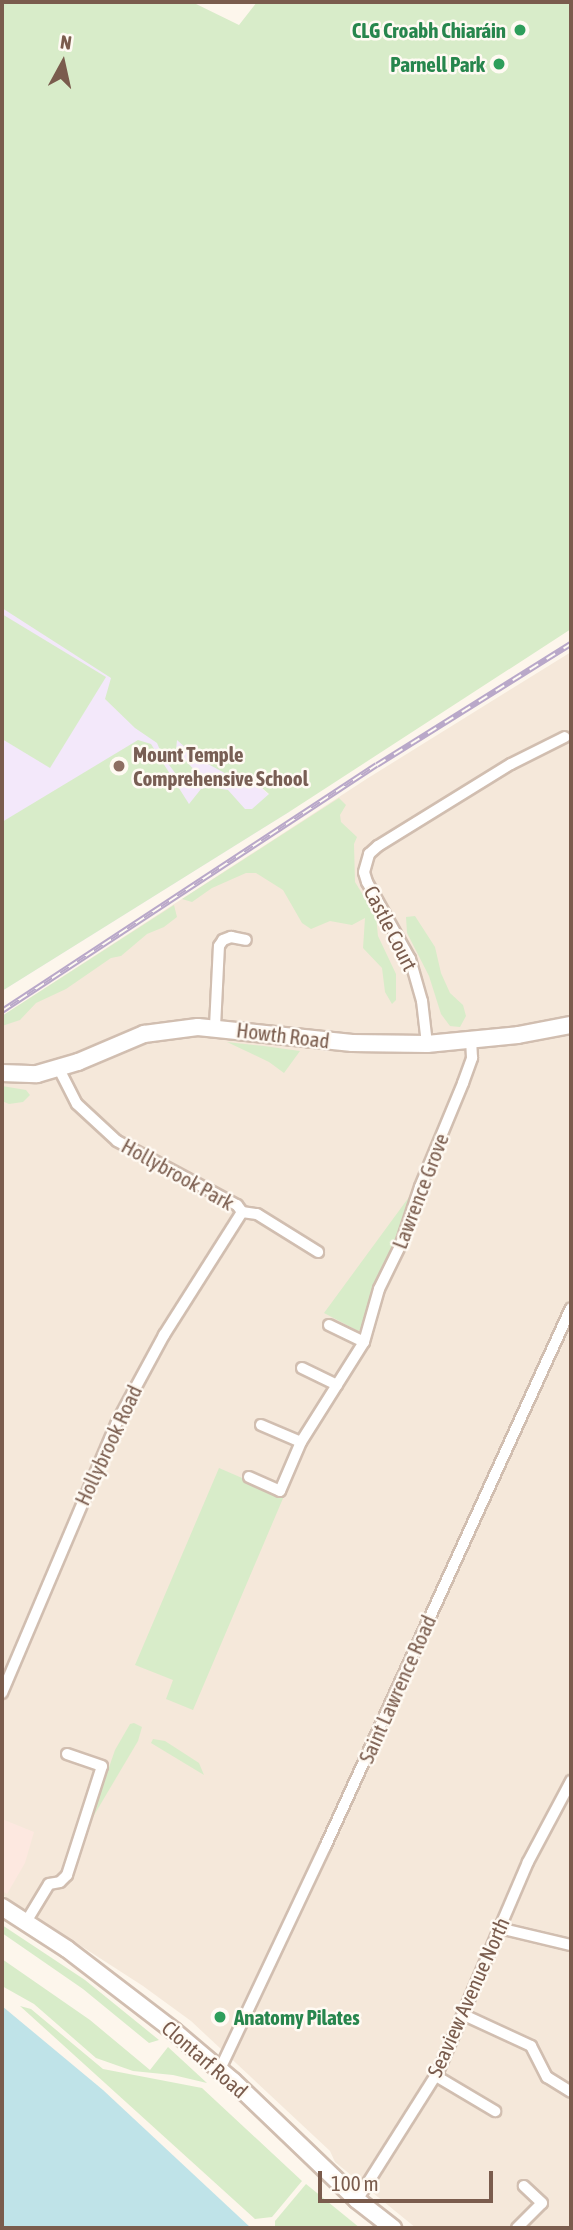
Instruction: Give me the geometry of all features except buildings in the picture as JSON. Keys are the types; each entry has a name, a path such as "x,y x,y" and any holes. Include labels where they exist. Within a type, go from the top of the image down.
{"main road":[{"name":"Howth Road","path":"2,1073 31,1075 59,1069 144,1034 215,1027 352,1043 427,1044 471,1041 571,1025"},
{"name":"Clontarf Road","path":"2,1907 132,1998 220,2069 357,2200 393,2228"}],"street":[{"name":"Castle Court","path":"427,1044 422,1001 410,959 367,882 365,864 378,846 511,764 565,737"},
{"path":"215,1027 219,946 223,940 231,937 246,940"},
{"name":"Lawrence Grove","path":"249,1477 280,1491 301,1442 365,1342 379,1289 401,1244 420,1187 472,1058 471,1041"},
{"name":"Hollybrook Park","path":"59,1069 77,1104 117,1141 237,1205 242,1212 257,1214 318,1252"},
{"name":"Hollybrook Road","path":"2,1693 118,1420 164,1335 242,1212"},
{"name":"Saint Lawrence Road","path":"220,2069 331,1834 571,1308"},
{"path":"329,1325 365,1342"},
{"path":"302,1368 337,1385"},
{"path":"261,1424 301,1442"},
{"path":"2,1661 13,1666"},
{"path":"26,1922 49,1884 60,1881 67,1875 102,1766 66,1754"},
{"name":"Seaview Avenue North","path":"357,2200 436,2076 528,1862 571,1781"},
{"path":"499,1928 571,1945"},
{"path":"464,2015 526,2042 535,2052 547,2077 571,2092"},
{"path":"436,2076 495,2111"},
{"path":"516,2228 542,2203 524,2186"}],"shaded area":[{"name":"Mount Temple Comprehensive School","path":"2,592 193,729 289,812 2,991"},
{"path":"571,652 571,2228 416,2228 335,2162 330,2151 191,2021 143,1986 2,1895 2,1016 368,778"},
{"path":"2,1819 34,1832 25,1863 7,1894 2,1891"}],"green space":[{"path":"2,2 192,2 239,25 257,2 571,2 571,629 289,812 2,991 2,822 138,740 151,744 189,804 201,789 210,787 228,790 245,809 252,809 269,794 254,781 243,783 197,758 177,740 176,750 198,774 193,786 182,782 163,757 157,743 135,728 105,699 111,678 2,608"},
{"path":"2,614 106,677 50,768 2,739"},
{"path":"339,798 346,805 340,815 341,822 357,837 354,844 355,882 376,916 378,936 396,974 396,1000 392,1004 385,992 382,968 363,948 365,918 352,925 330,921 311,929 302,923 283,890 256,873 246,873 212,888 192,902 182,899"},
{"path":"174,905 177,917 164,927 147,934 121,956 111,958 66,989 36,1003 20,1020 2,1026 2,1016"},
{"path":"415,916 435,947 441,973 450,993 463,1005 466,1016 460,1027 450,1026 441,1014 429,976 407,933 406,917"},
{"path":"227,1042 300,1051 284,1073 269,1062"},
{"path":"2,1086 26,1090 30,1095 23,1102 9,1104 2,1101"},
{"path":"412,1193 397,1239 374,1289 363,1329 358,1331 324,1313"},
{"path":"219,1468 284,1496 193,1710 166,1699 173,1680 135,1665"},
{"path":"130,1724 142,1727 138,1741 90,1822 115,1750"},
{"path":"153,1739 165,1741 199,1763 204,1775 151,1743"},
{"path":"2,1925 85,1980 159,2040 149,2043 83,1989 2,1933"},
{"path":"2,1959 90,2020 150,2070 168,2047 207,2083 173,2075 133,2071 96,2058 34,2004 2,1986"},
{"path":"20,2006 31,2009 103,2069 202,2088 302,2181 272,2217 255,2219"},
{"path":"306,2184 360,2228 275,2228 275,2221"}],"water":[{"path":"2,2006 103,2090 251,2228 2,2228"}],"railway":[{"path":"2,1011 377,765 571,644"}],"place":[{"name":"CLG Croabh Chiaráin","path":"520,30"},
{"name":"Parnell Park","path":"499,64"},
{"name":"Mount Temple Comprehensive School","path":"119,766"},
{"name":"Anatomy Pilates","path":"220,2017"}]}
